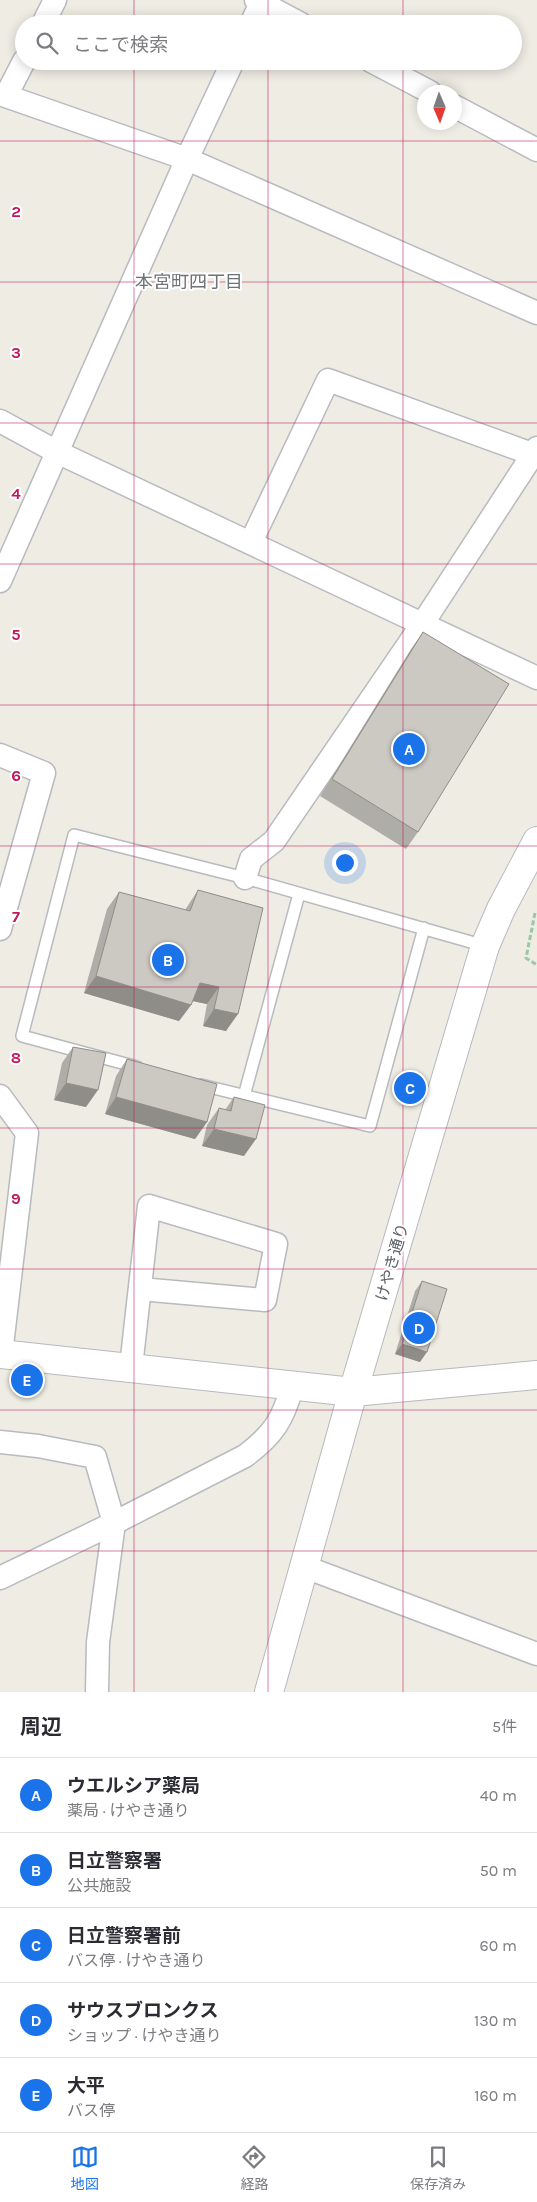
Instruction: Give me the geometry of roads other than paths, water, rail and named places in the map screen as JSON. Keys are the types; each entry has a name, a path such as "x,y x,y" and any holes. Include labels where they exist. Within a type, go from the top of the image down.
{"street":[{"path":"48,15 55,0"},
{"path":"254,15 259,1 285,15"},
{"path":"18,70 3,95 186,159 537,313"},
{"path":"0,580 186,159 229,70"},
{"path":"388,70 417,85"},
{"path":"462,110 537,150"},
{"path":"244,878 251,859 274,841 423,623 535,451 328,380 251,542"},
{"path":"0,421 57,452 537,678"},
{"path":"0,755 44,773 0,929"},
{"name":"けやき通り","path":"269,1692 353,1392 486,946 501,909 537,840"},
{"path":"0,1096 28,1133 9,1211 0,1354 131,1367 292,1387 353,1392 537,1375"},
{"path":"131,1367 149,1206 276,1244 265,1300 140,1289"},
{"path":"0,1578 114,1523 245,1456 264,1442 279,1422 292,1387"},
{"path":"0,1442 38,1446 95,1457 114,1523 98,1642 97,1692"},
{"path":"305,1567 537,1654"}],"lane":[{"path":"152,1071 22,1036 74,835 244,878 486,946"},
{"path":"244,1096 299,894"},
{"path":"189,1081 370,1126 424,928"}],"place":[{"name":"ウエルシア薬局","path":"409,749"},
{"name":"日立警察署","path":"168,960"},
{"name":"日立警察署前","path":"410,1088"},
{"name":"サウスブロンクス","path":"419,1328"},
{"name":"大平","path":"27,1380"}],"district":[{"name":"本宮町四丁目","path":"189,282"}]}
